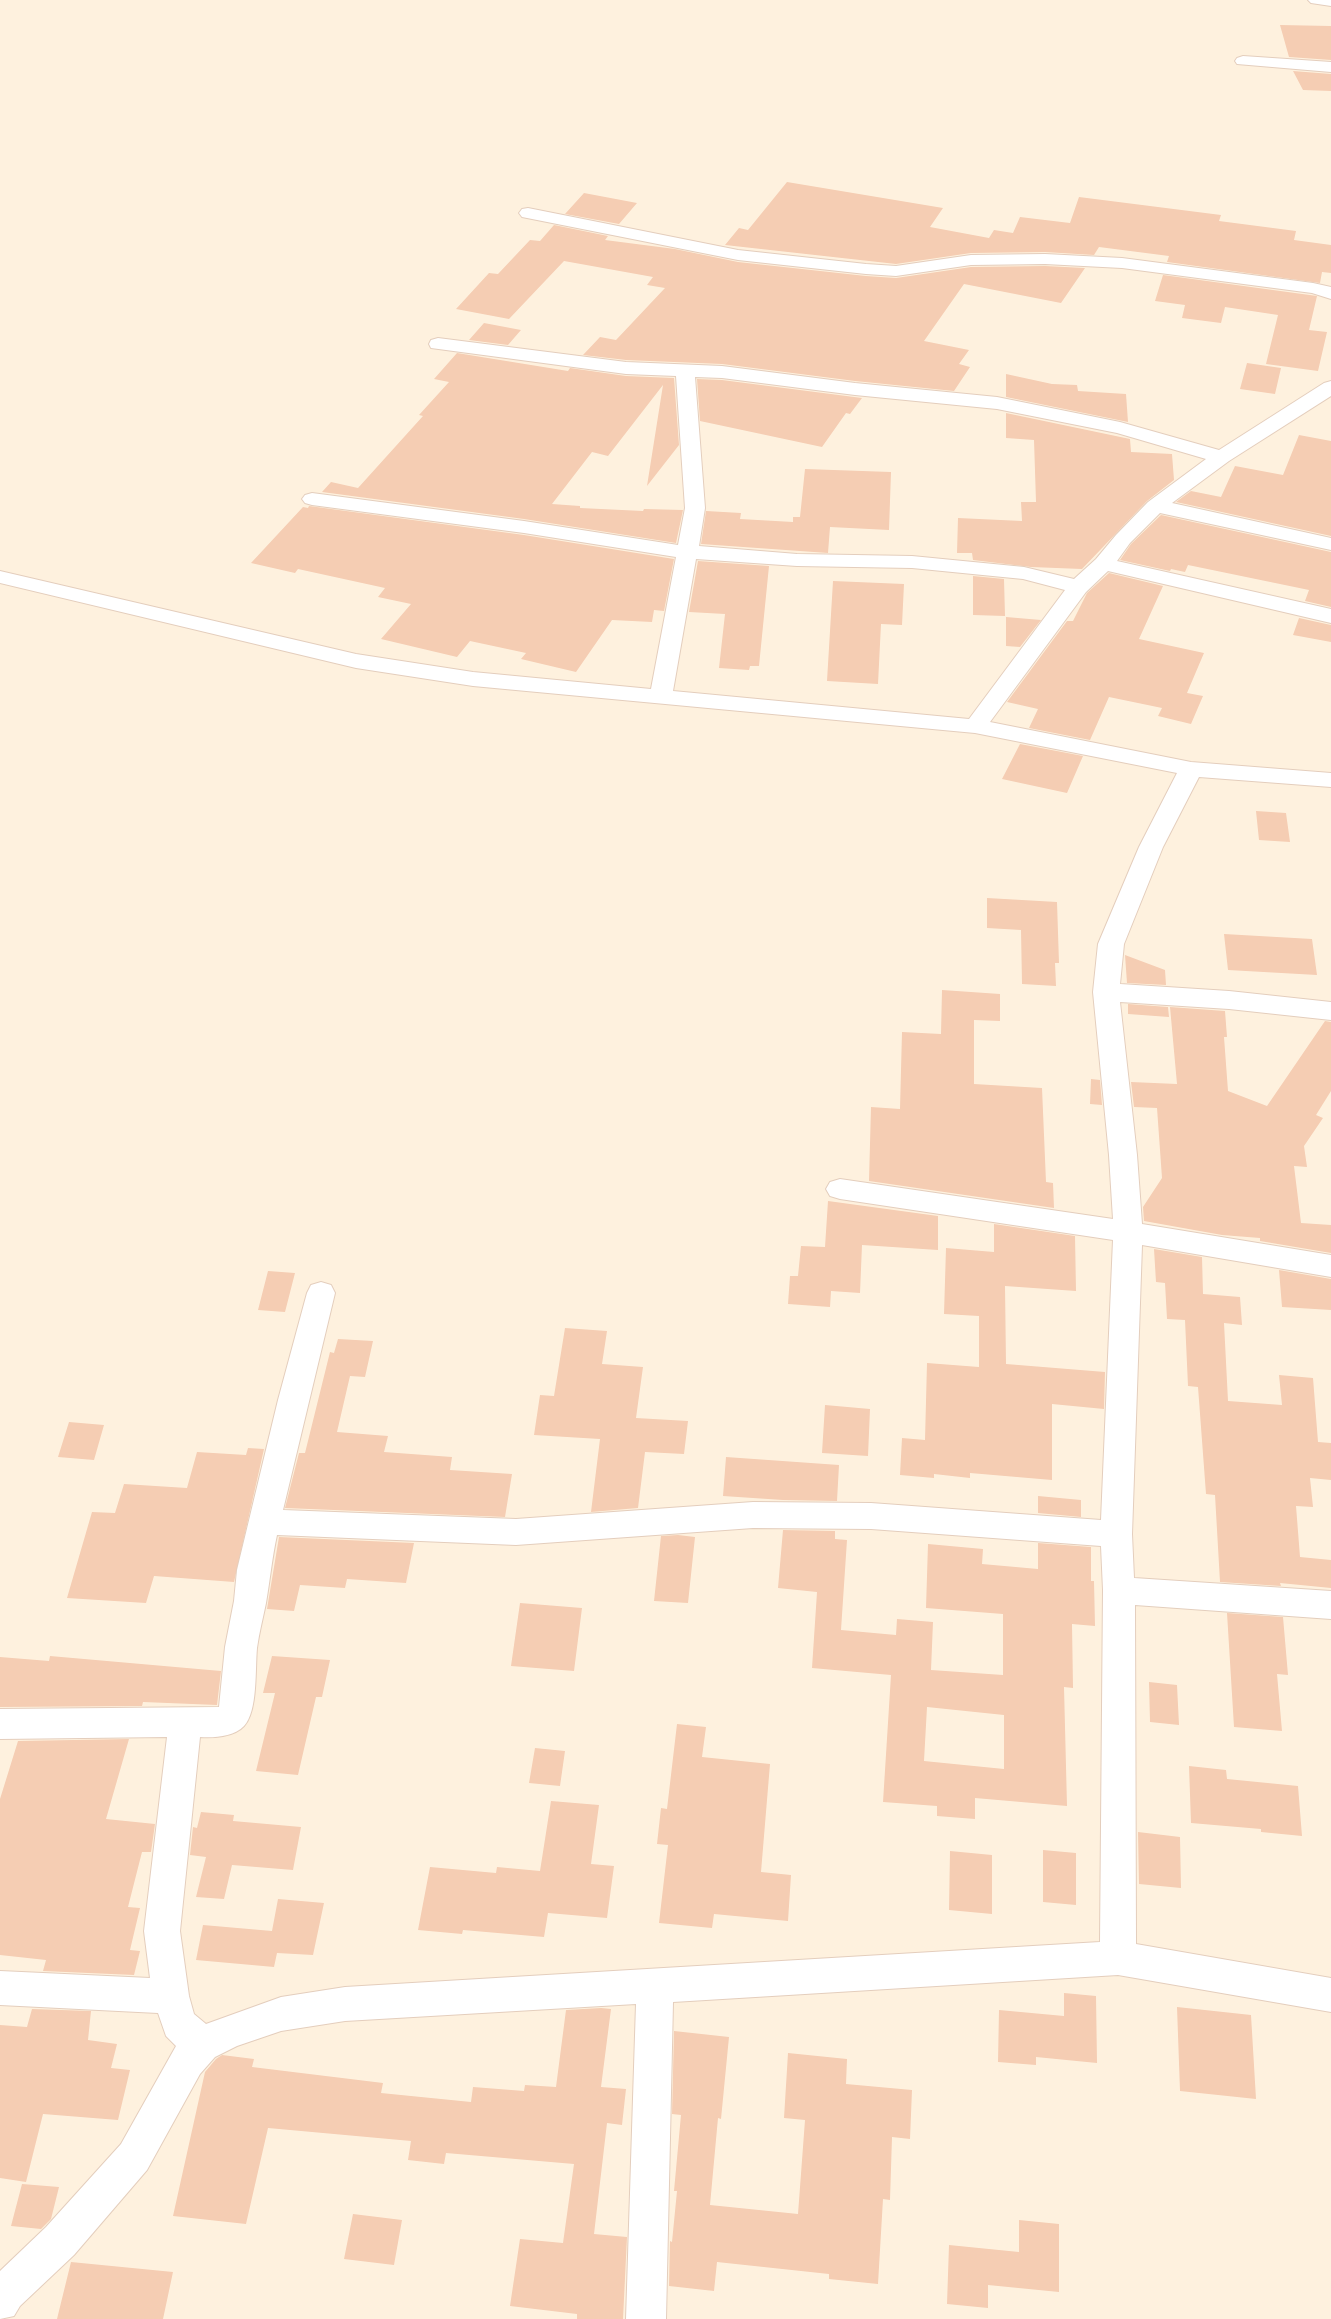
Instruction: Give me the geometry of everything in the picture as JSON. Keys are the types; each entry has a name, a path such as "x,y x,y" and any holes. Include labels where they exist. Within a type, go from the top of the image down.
{"street":[{"path":"1316,0 1331,1"},
{"path":"1243,61 1331,67"},
{"path":"528,213 738,255 866,269 896,271 971,260 1045,259 1122,263 1313,288 1331,293"},
{"path":"438,344 626,368 767,376 855,389 997,403 1120,428 1222,457"},
{"path":"661,697 695,508 685,371"},
{"path":"975,726 1078,587 1104,564 1123,539 1155,506 1222,457 1331,387"},
{"path":"312,499 524,527 640,547 797,560 912,562 1024,573 1078,587"},
{"path":"1155,506 1331,544"},
{"path":"1104,564 1331,616"},
{"path":"0,577 356,661 473,679 975,726 1191,769 1331,780"},
{"path":"1118,1958 1119,1590 1116,1534 1128,1232 1123,1155 1106,992 1111,944 1151,847 1191,769"},
{"path":"1106,992 1229,1000 1331,1011"},
{"path":"840,1189 1128,1232 1331,1266"},
{"path":"0,1724 220,1722 233,1716 241,1647 250,1601 252,1570 293,1400 322,1293"},
{"path":"264,1522 516,1532 753,1515 870,1516 1116,1534"},
{"path":"1119,1590 1331,1605"},
{"path":"185,1722 162,1931 172,1996 179,2024 202,2044"},
{"path":"0,2302 6,2292 60,2241 134,2157 187,2061 202,2044 255,2022 310,2008 345,2004 655,1984 1118,1958 1331,1995"},
{"path":"646,2319 655,1984"},
{"path":"0,1988 172,1996"}],"building":[{"path":"1280,25 1331,26 1331,60 1289,57"},
{"path":"1293,71 1331,74 1331,91 1303,90"},
{"path":"787,182 943,208 930,227 989,238 994,230 1013,233 1020,217 1070,223 1079,197 1221,215 1219,221 1296,231 1294,240 1331,245 1331,273 1322,272 1320,283 1167,262 1169,256 1099,247 1094,255 1045,252 971,253 896,264 725,245 739,228 748,230"},
{"path":"584,193 637,203 619,224 565,214"},
{"path":"554,225 608,236 605,240 675,249 738,262 866,276 896,278 971,267 1045,266 1085,268 1061,303 964,284 924,341 969,350 959,364 970,367 954,391 855,381 722,364 626,360 583,355 600,337 616,340 665,288 647,285 653,277 564,261 509,319 456,309 489,273 498,274 530,240 540,241"},
{"path":"1163,275 1317,296 1309,330 1327,332 1318,371 1266,364 1278,315 1225,307 1221,323 1182,318 1185,305 1155,301"},
{"path":"484,323 521,330 508,345 469,340"},
{"path":"457,353 568,371 570,368 626,376 674,378 679,445 647,486 663,385 608,456 592,452 552,504 580,506 580,508 643,511 644,509 683,510 676,543 524,519 322,492 331,482 358,488 423,416 419,415 449,382 434,379"},
{"path":"1247,363 1281,368 1275,394 1240,389"},
{"path":"1006,374 1052,384 1077,385 1078,391 1126,394 1128,422 1006,397"},
{"path":"697,379 722,380 862,398 850,414 846,413 822,447 700,421"},
{"path":"1006,413 1130,439 1131,452 1172,454 1174,480 1147,501 1082,569 1031,567 973,560 972,553 957,553 958,518 1022,521 1021,502 1036,502 1034,440 1006,438"},
{"path":"1299,435 1331,441 1331,536 1176,502 1191,491 1221,497 1235,466 1283,475"},
{"path":"805,469 891,472 889,530 830,527 828,553 701,544 706,511 741,513 740,519 793,522 793,517 800,517"},
{"path":"309,506 524,535 674,559 664,611 654,610 652,622 612,620 576,672 521,659 526,653 470,641 457,657 381,639 411,604 378,597 385,588 298,569 295,573 251,563 303,507 308,508"},
{"path":"1161,515 1331,552 1331,607 1305,601 1309,590 1188,565 1185,572 1171,569 1170,571 1120,560 1131,544"},
{"path":"698,561 769,566 759,666 750,666 749,670 719,668 725,614 689,612"},
{"path":"1109,573 1163,586 1139,639 1204,653 1187,693 1203,696 1191,724 1158,716 1162,708 1109,697 1090,740 1029,728 1038,709 1007,702 1067,621 1073,621 1087,593"},
{"path":"973,576 1004,579 1005,616 973,615"},
{"path":"833,581 904,584 902,625 881,624 878,684 827,681"},
{"path":"1006,617 1041,620 1020,647 1006,646"},
{"path":"1299,618 1331,625 1331,642 1293,635"},
{"path":"1020,744 1083,756 1067,793 1002,779"},
{"path":"1256,811 1286,813 1290,842 1259,840"},
{"path":"987,898 1057,902 1059,963 1055,963 1056,986 1022,984 1021,930 987,928"},
{"path":"1224,934 1312,939 1317,975 1228,970"},
{"path":"1125,955 1165,970 1166,985 1127,983"},
{"path":"942,990 1000,994 1000,1021 974,1020 974,1084 1042,1088 1046,1182 1053,1183 1054,1208 869,1181 871,1107 900,1109 902,1032 941,1034"},
{"path":"1128,1004 1168,1007 1169,1017 1128,1014"},
{"path":"1170,1007 1225,1011 1227,1037 1224,1037 1228,1091 1267,1106 1325,1021 1331,1022 1331,1091 1316,1115 1323,1118 1304,1146 1307,1167 1294,1166 1301,1223 1331,1225 1331,1253 1260,1241 1260,1238 1222,1235 1144,1221 1143,1207 1162,1178 1157,1108 1134,1107 1131,1082 1177,1084"},
{"path":"1091,1079 1100,1080 1102,1105 1090,1104"},
{"path":"828,1201 938,1216 938,1250 862,1245 860,1293 831,1291 830,1307 788,1304 790,1276 798,1276 801,1246 825,1247"},
{"path":"994,1224 1075,1236 1076,1291 1005,1286 1006,1364 1105,1372 1104,1409 1052,1404 1052,1480 970,1473 970,1478 934,1474 934,1478 900,1475 902,1438 925,1440 927,1363 979,1367 979,1316 944,1314 946,1248 994,1252"},
{"path":"1154,1249 1202,1257 1203,1294 1240,1297 1242,1325 1224,1323 1228,1401 1282,1405 1279,1375 1313,1378 1318,1442 1331,1443 1331,1480 1310,1478 1313,1507 1296,1506 1300,1557 1331,1560 1331,1588 1280,1583 1281,1586 1220,1582 1215,1495 1206,1494 1198,1387 1188,1386 1185,1320 1167,1319 1165,1283 1156,1282"},
{"path":"1279,1270 1331,1279 1331,1310 1282,1307"},
{"path":"268,1271 295,1273 285,1312 258,1310"},
{"path":"565,1328 607,1331 602,1364 643,1367 636,1418 688,1421 684,1454 645,1452 638,1508 591,1512 600,1439 534,1435 540,1395 554,1396"},
{"path":"338,1339 373,1341 365,1377 350,1376 337,1432 388,1436 384,1452 452,1457 450,1470 512,1474 505,1517 285,1508 299,1453 305,1453 330,1352 334,1353"},
{"path":"825,1405 870,1409 868,1456 822,1453"},
{"path":"69,1422 104,1425 94,1460 58,1457"},
{"path":"248,1448 264,1449 234,1582 154,1576 146,1603 67,1598 92,1512 115,1513 124,1484 187,1488 197,1452 246,1455"},
{"path":"726,1457 839,1465 837,1501 723,1496"},
{"path":"1038,1496 1081,1500 1081,1517 1038,1513"},
{"path":"783,1530 835,1531 835,1539 847,1540 841,1630 896,1635 897,1619 933,1622 931,1670 1003,1675 1003,1614 926,1608 928,1544 983,1549 982,1564 1038,1569 1038,1543 1091,1547 1091,1581 1094,1581 1095,1626 1072,1624 1073,1688 1064,1687 1067,1806 975,1798 975,1819 937,1816 937,1806 883,1802 891,1675 812,1668 817,1592 778,1588","holes":["927,1707 1004,1715 1004,1769 924,1761"]},
{"path":"661,1536 695,1537 688,1603 654,1601"},
{"path":"279,1537 414,1543 406,1583 347,1579 345,1588 300,1585 294,1611 267,1609"},
{"path":"520,1603 582,1608 574,1671 511,1666"},
{"path":"1227,1613 1283,1617 1288,1675 1277,1674 1282,1731 1234,1727"},
{"path":"50,1656 221,1671 217,1705 143,1702 142,1706 0,1707 0,1657 49,1661"},
{"path":"272,1656 330,1660 322,1697 316,1697 298,1775 256,1771 275,1693 263,1693"},
{"path":"1149,1682 1177,1685 1179,1725 1150,1722"},
{"path":"677,1724 706,1727 702,1757 770,1764 761,1872 791,1875 788,1921 714,1914 712,1928 659,1923 668,1845 657,1844 661,1808 667,1809"},
{"path":"129,1739 106,1819 155,1824 151,1852 142,1852 128,1907 140,1908 130,1950 140,1951 134,1975 43,1971 46,1960 0,1955 0,1799 18,1741"},
{"path":"535,1748 565,1751 560,1786 529,1783"},
{"path":"1189,1766 1226,1770 1227,1779 1298,1786 1302,1836 1261,1832 1261,1829 1191,1823"},
{"path":"551,1801 599,1805 591,1864 614,1866 607,1918 548,1913 544,1937 463,1930 462,1934 418,1930 430,1867 496,1873 497,1867 540,1871"},
{"path":"201,1812 234,1815 233,1821 301,1827 293,1870 232,1865 224,1899 196,1897 206,1857 190,1855 193,1827 197,1828"},
{"path":"1138,1832 1180,1837 1181,1888 1139,1884"},
{"path":"1043,1850 1076,1853 1076,1905 1043,1902"},
{"path":"950,1851 992,1855 992,1914 949,1910"},
{"path":"278,1899 324,1903 313,1955 277,1953 274,1967 196,1960 203,1925 272,1931"},
{"path":"1064,1993 1096,1996 1097,2063 1036,2057 1036,2065 998,2062 999,2010 1064,2016"},
{"path":"1177,2007 1251,2015 1256,2099 1180,2091"},
{"path":"32,2009 91,2011 88,2040 117,2044 111,2068 130,2070 118,2120 43,2114 26,2182 0,2178 0,2025 27,2027"},
{"path":"611,2009 601,2087 626,2089 622,2125 607,2123 594,2234 627,2237 623,2319 577,2319 577,2314 510,2306 520,2239 563,2243 574,2164 446,2153 444,2164 408,2160 411,2141 268,2128 246,2224 173,2216 205,2072 222,2055 254,2059 252,2067 383,2083 381,2093 471,2102 473,2087 524,2091 525,2085 556,2087 566,2010"},
{"path":"674,2031 729,2037 721,2119 718,2118 710,2205 798,2214 805,2120 784,2118 788,2053 847,2059 846,2084 912,2090 910,2139 892,2137 890,2200 883,2199 878,2284 829,2279 829,2274 717,2262 714,2291 669,2286 670,2241 672,2242 677,2191 674,2191 681,2115 672,2114"},
{"path":"22,2184 59,2187 51,2219 41,2229 11,2226"},
{"path":"353,2214 402,2220 394,2265 344,2259"},
{"path":"1019,2220 1059,2224 1059,2292 988,2285 988,2308 947,2304 949,2245 1019,2252"},
{"path":"71,2262 173,2272 163,2319 57,2319"}]}
